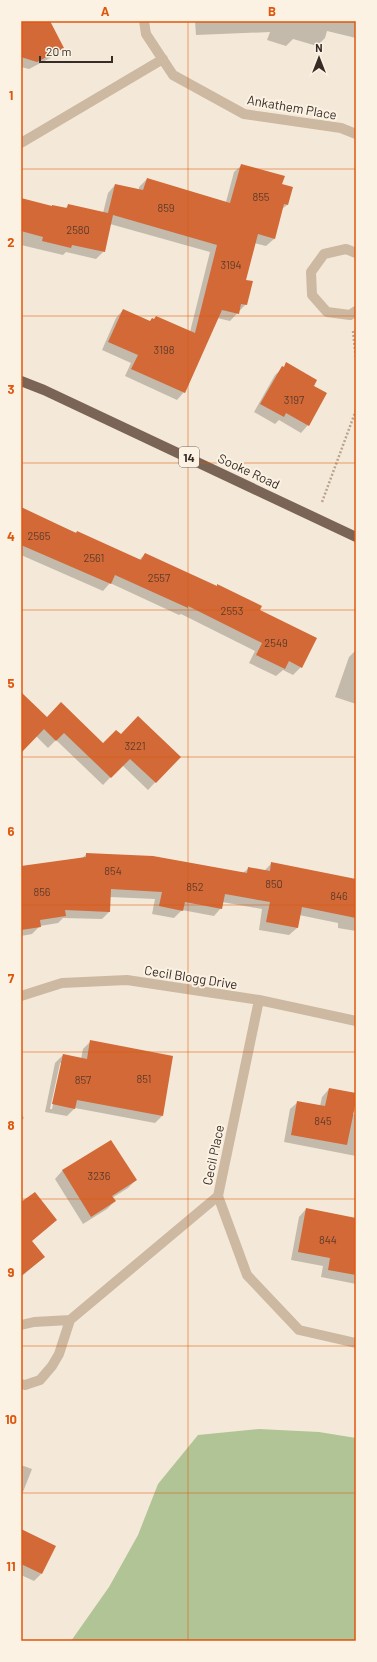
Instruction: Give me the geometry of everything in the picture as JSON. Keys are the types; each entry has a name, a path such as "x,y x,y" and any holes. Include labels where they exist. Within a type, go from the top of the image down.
{"main road":[{"name":"Sooke Road","path":"21,381 66,400 356,537"}],"street":[{"name":"Ankathem Place","path":"144,21 146,34 173,75 244,114 341,128 356,134"},
{"path":"21,143 163,59"},
{"path":"356,253 346,249 324,254 311,272 312,295 327,312 350,315 356,311"},
{"name":"Cecil Blogg Drive","path":"21,996 62,983 127,980 259,1000 356,1021"},
{"name":"Cecil Place","path":"70,1320 218,1196 259,1000"},
{"path":"218,1196 247,1275 299,1330 356,1343"},
{"path":"21,1325 34,1322 70,1320 59,1354 52,1366 40,1380 25,1385 21,1384"}],"path":[{"path":"354,337 356,359"},
{"path":"316,518 356,410"}],"green space":[{"path":"259,1429 319,1432 356,1438 356,1641 71,1641 109,1587 138,1535 158,1484 198,1435"}],"building":[{"path":"21,21 50,21 64,48 37,62 21,57"},
{"path":"241,164 285,176 282,184 293,187 288,205 284,204 275,239 258,234 246,280 253,281 247,305 241,304 239,314 222,310 185,393 131,369 138,355 108,342 123,309 150,321 156,316 195,333 217,245 113,215 105,252 72,245 71,248 42,241 43,237 21,231 21,198 52,206 67,208 68,204 108,213 115,184 143,190 147,178 230,203"},
{"path":"286,362 317,380 314,386 327,393 309,426 286,413 284,417 260,404 282,366 284,367"},
{"path":"21,507 76,533 77,531 141,560 145,553 217,586 217,584 262,606 260,610 317,638 302,668 289,661 285,669 256,655 262,643 188,606 188,608 115,575 111,584 21,545"},
{"path":"21,692 47,717 61,702 103,743 116,730 121,734 138,716 181,757 156,783 130,759 111,778 64,733 56,741 44,729 21,753"},
{"path":"86,853 153,856 247,873 248,867 270,871 271,862 356,879 356,918 302,907 298,928 266,922 270,902 225,894 222,909 185,902 183,911 159,906 162,892 111,889 110,912 65,910 66,916 40,920 41,927 21,930 21,866 86,857"},
{"path":"90,1040 173,1056 163,1116 77,1100 75,1109 52,1104 63,1054 87,1059"},
{"path":"329,1088 356,1093 356,1101 347,1145 291,1135 297,1101 325,1106"},
{"path":"111,1140 137,1180 112,1196 116,1201 91,1217 62,1170"},
{"path":"35,1192 57,1220 32,1241 45,1257 21,1276 21,1202"},
{"path":"306,1208 356,1218 356,1275 328,1270 330,1258 298,1252"},
{"path":"21,1529 56,1546 42,1574 21,1564"}]}
